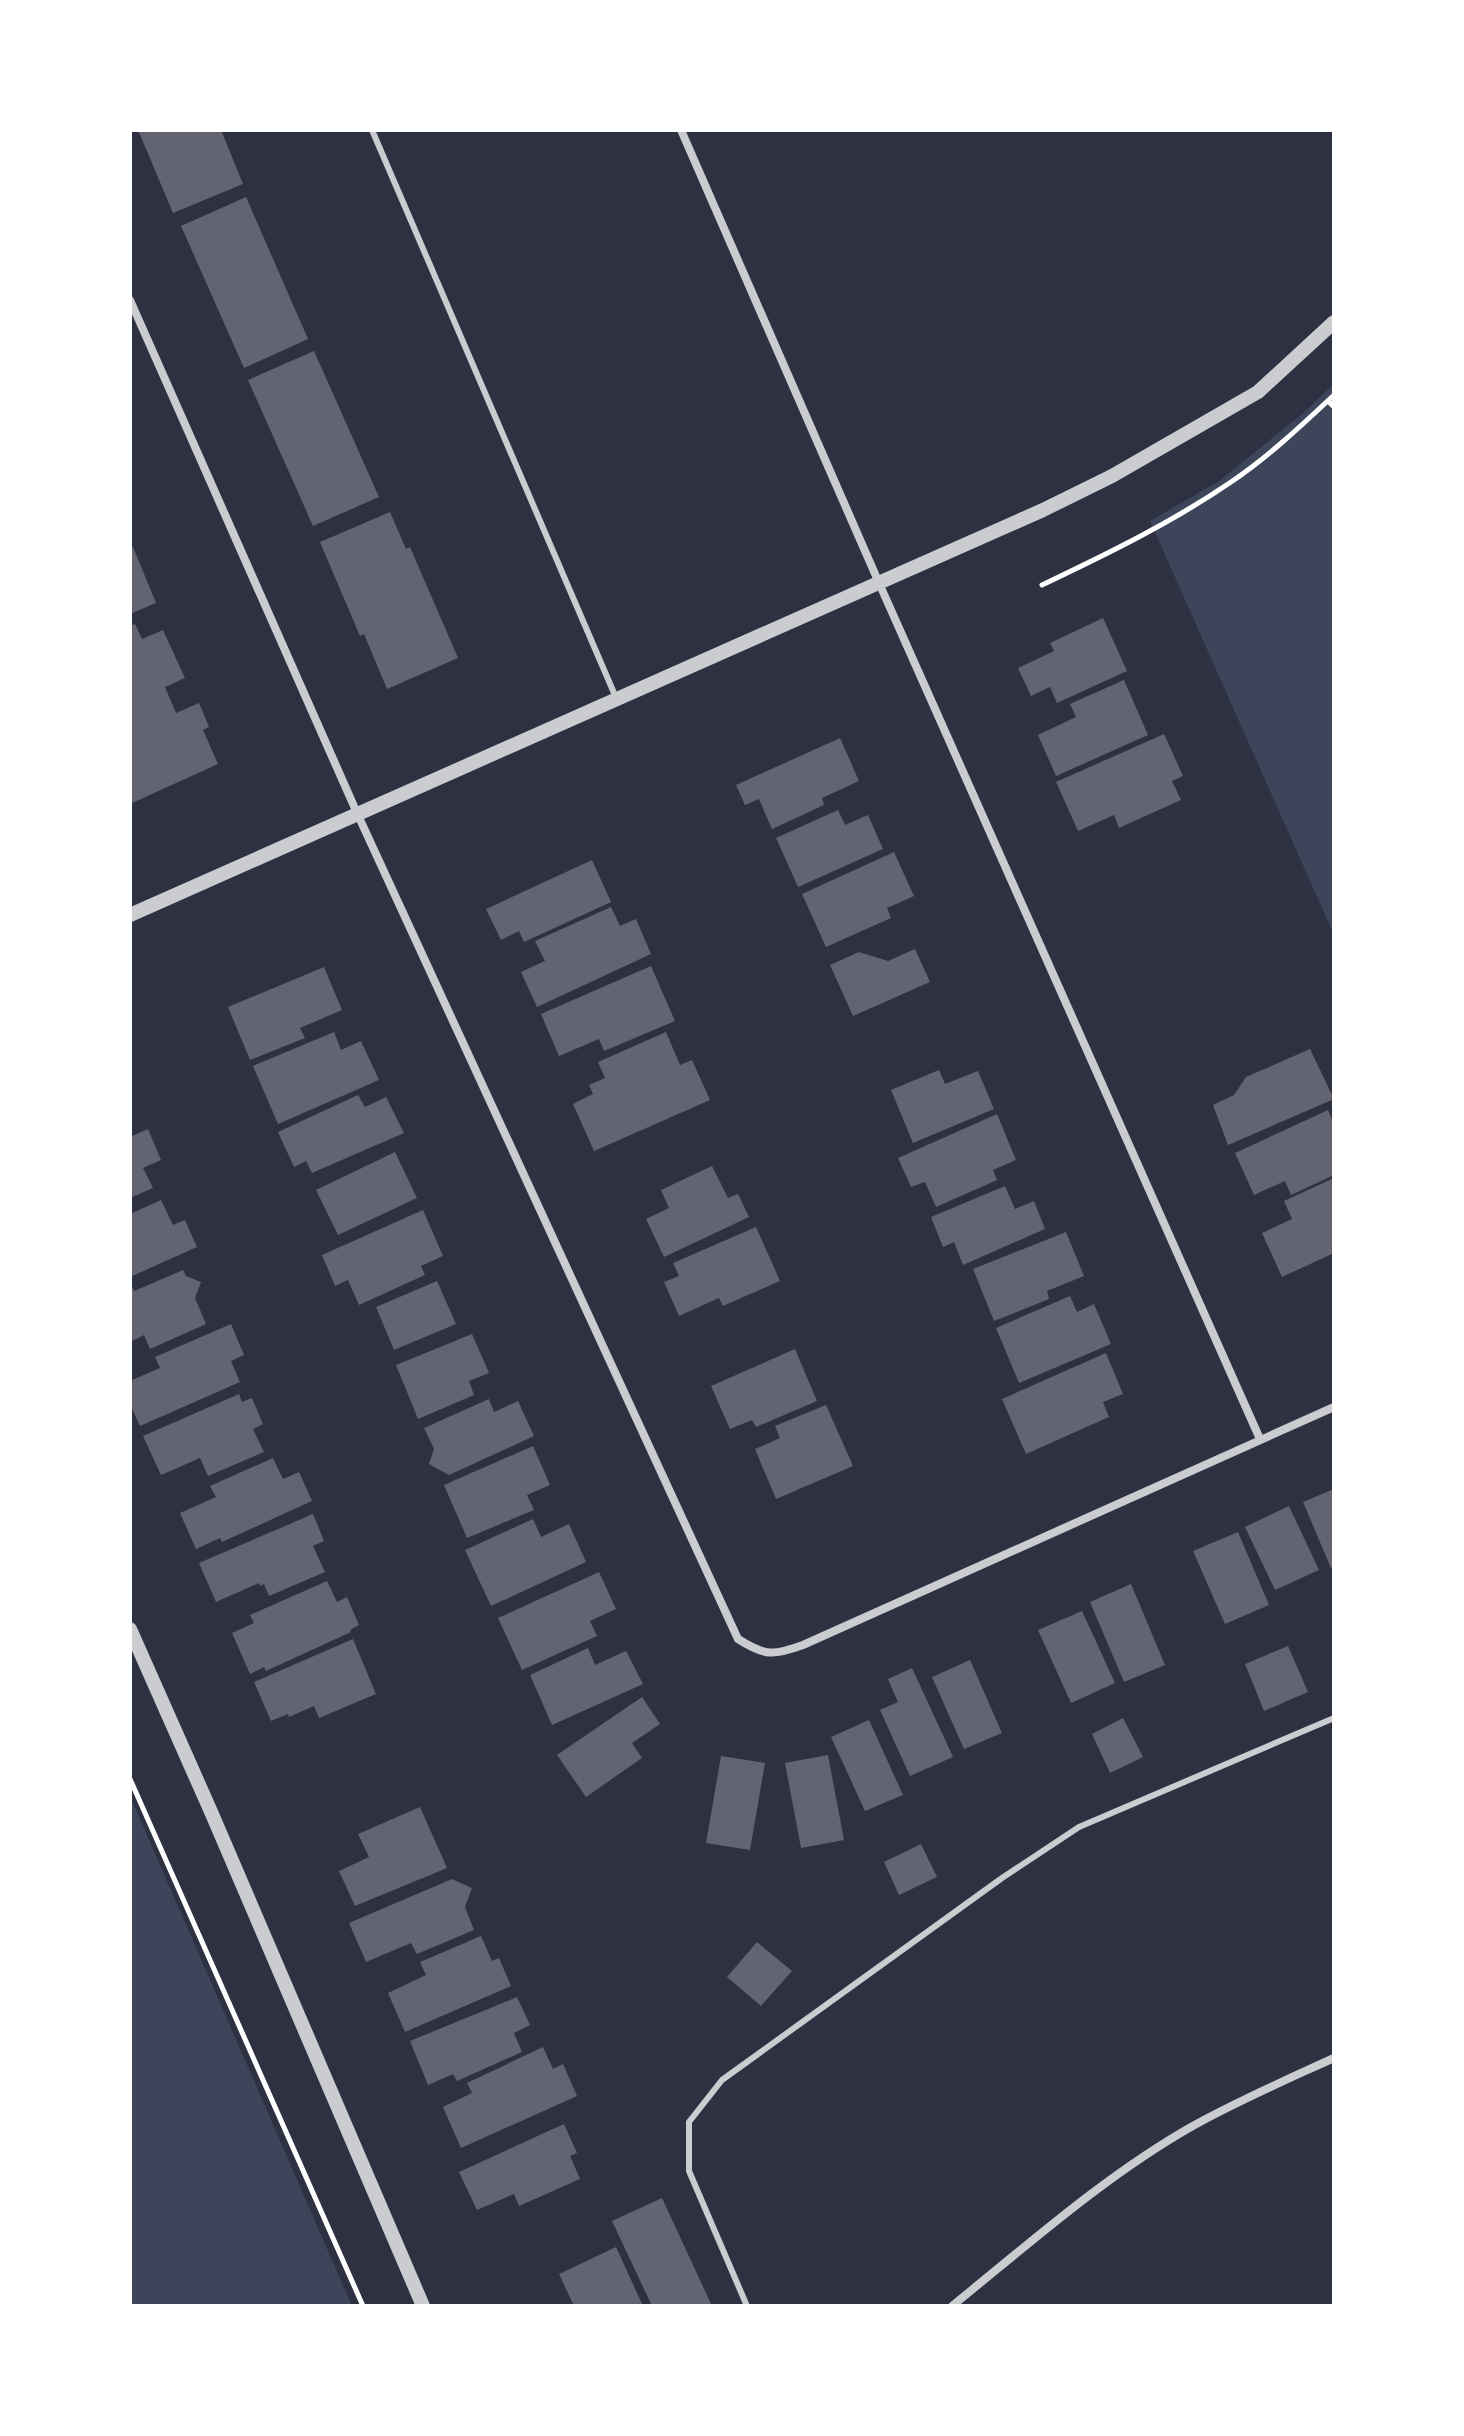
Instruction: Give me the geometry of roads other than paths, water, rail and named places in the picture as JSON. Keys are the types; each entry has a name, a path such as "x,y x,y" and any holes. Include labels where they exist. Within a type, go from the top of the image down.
{"street":[{"path":"681,130 1260,1439"},
{"path":"130,300 357,813 738,1639 760,1653 785,1652 803,1645 1334,1407"},
{"path":"130,915 1043,510 1112,476 1258,392 1334,322"},
{"path":"130,1629 423,2306"},
{"path":"952,2306 1136,2162 1249,2096 1334,2058"}],"lane":[{"path":"372,130 617,701"},
{"path":"747,2306 689,2171 689,2122 722,2080 1002,1878 1079,1827 1334,1718"}]}
